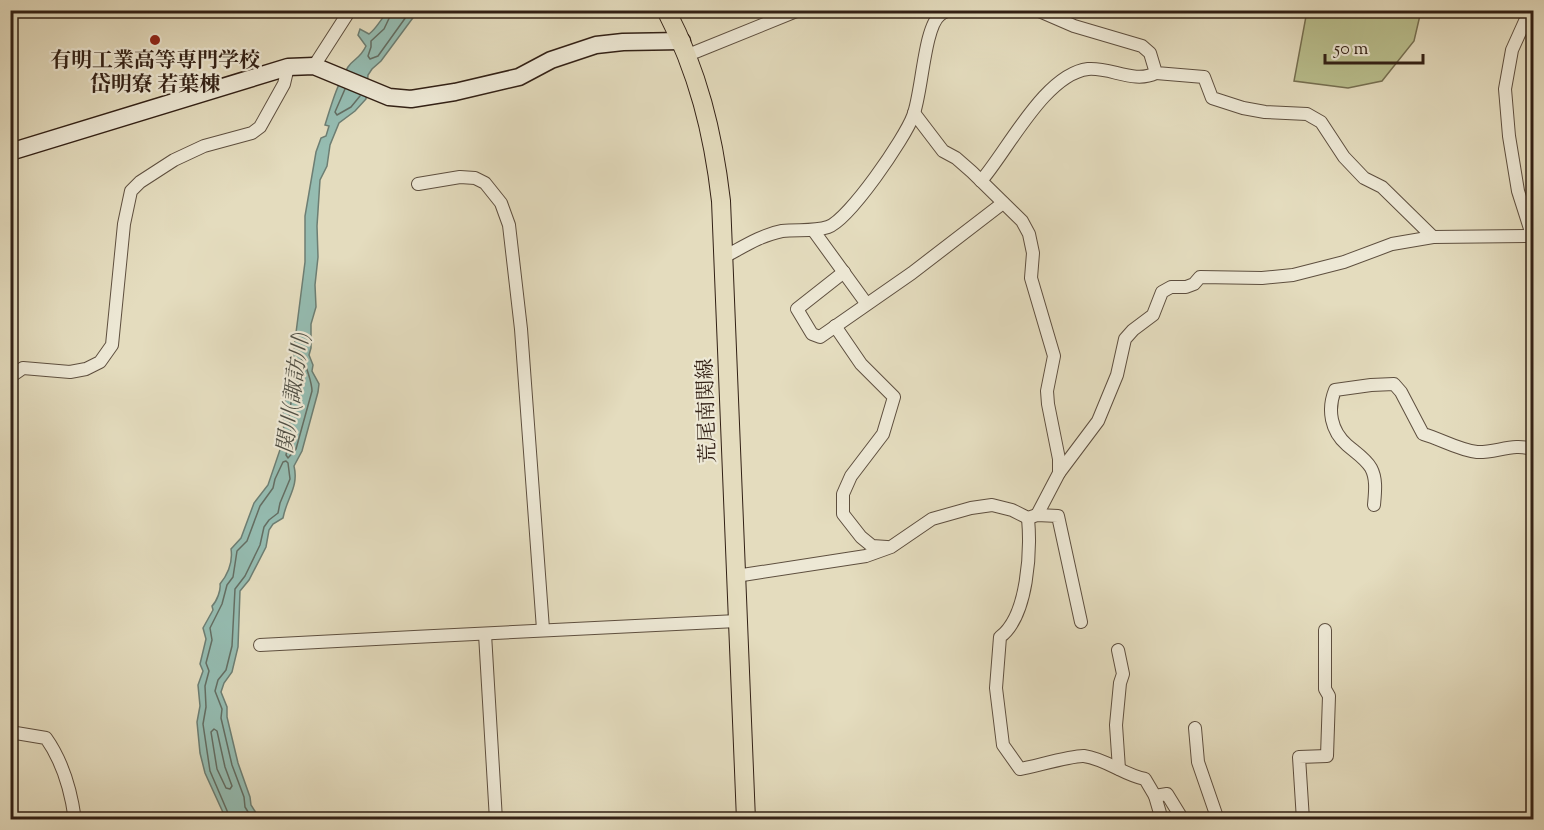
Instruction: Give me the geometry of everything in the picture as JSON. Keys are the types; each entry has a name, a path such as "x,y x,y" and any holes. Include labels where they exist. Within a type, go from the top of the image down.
{"main road":[{"name":"荒尾南関線","path":"666,10 685,48 705,106 717,161 722,201 746,819"}],"street":[{"path":"320,68 350,10"},
{"path":"10,152 288,67 320,68 389,97 411,99 519,77 551,60 596,45 623,42 685,48 799,10"},
{"path":"1037,10 1074,26 1142,46 1150,53 1156,73"},
{"path":"1162,819 1155,796 1146,779 1129,776 1119,769 1083,756 1020,770 1003,745 996,688 1000,638 1016,619 1029,570 1033,516 1059,473 1098,421 1117,375 1125,339 1153,315 1162,292 1194,284 1200,277 1263,278 1293,275 1344,262 1392,244 1433,237 1532,239 1518,191 1509,136 1505,89 1512,50 1530,10"},
{"path":"724,257 764,235 829,227 842,218 884,164 914,113 931,30 938,15 943,12"},
{"path":"10,377 23,368 70,372 86,369 100,362 112,345 123,234 131,191 140,182 174,160 204,146 252,133 260,127 284,84 288,67"},
{"path":"981,181 992,169 1026,117 1074,71 1091,69 1146,78 1156,73 1204,77 1212,98 1265,112 1307,114 1321,122 1344,157 1364,178 1382,188 1433,237"},
{"path":"914,113 943,151 956,158 1003,202 1022,221 1029,234 1033,253 1031,278 1054,356 1047,397 1059,459 1059,473"},
{"path":"417,184 460,177 475,178 485,183 501,203 509,225 521,329 543,629"},
{"path":"844,272 796,309 812,334 820,337 912,273 1003,202"},
{"path":"813,230 866,303"},
{"path":"835,326 861,364 894,397 883,434 851,476 843,494 843,514 861,537 872,546 891,547"},
{"path":"1374,505 1375,485 1371,468 1344,443 1334,429 1331,400 1335,390 1371,384 1394,384 1401,392 1423,434 1442,439 1463,450 1479,452 1509,447 1533,450"},
{"path":"736,576 866,556 891,547 932,519 971,508 992,505 1033,516 1058,516 1081,622"},
{"path":"260,645 737,621"},
{"path":"1303,819 1299,757 1328,756 1329,696 1325,690 1325,630"},
{"path":"485,634 496,819"},
{"path":"1118,650 1123,674 1116,725 1119,769"},
{"path":"1195,728 1198,762 1218,819"},
{"path":"10,732 46,738 56,751 69,785 75,819"},
{"path":"1155,796 1167,794 1184,819"}],"green space":[{"path":"1307,10 1421,11 1414,41 1382,81 1348,88 1294,81"},
{"path":"10,11 17,11 11,68"}],"water":[{"name":"関川(諏訪川)","path":"389,11 418,11 368,75 366,99 339,123 330,145 327,166 320,180 316,307 311,324 309,355 313,365 312,371 319,384 318,392 302,451 294,466 294,486 283,518 273,524 269,530 266,547 249,580 240,591 238,647 232,672 221,692 227,707 227,717 238,763 251,805 260,819 226,819 205,773 200,753 197,722 200,706 198,685 203,671 200,664 206,639 203,628 213,610 212,606 216,601 220,584 229,568 231,549 241,538 254,503 268,485 284,438 283,412 291,372 305,262 305,216 316,152 321,138 326,136 329,126 325,125 341,81 348,67 366,46 358,35 360,29 369,34"}],"place":[{"name":"有明工業高等専門学校 岱明寮 若葉棟","path":"155,40"}]}
